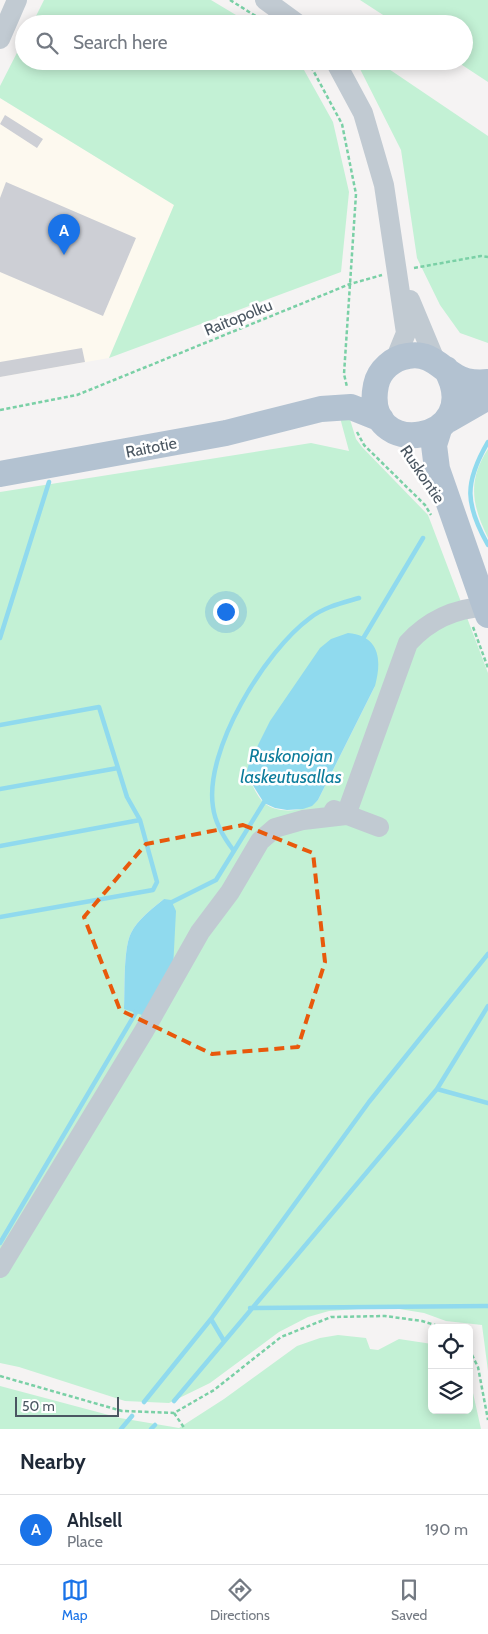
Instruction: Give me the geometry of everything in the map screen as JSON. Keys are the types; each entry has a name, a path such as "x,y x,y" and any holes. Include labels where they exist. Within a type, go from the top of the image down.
{"main road":[{"path":"488,382 464,380 422,356 408,356 389,365 377,381 374,394 375,407 385,424 401,435 414,437 427,435 488,397"},
{"name":"Raitotie","path":"0,474 226,433 321,409 349,399 389,365"},
{"path":"440,365 453,381 456,394 454,408 443,424"},
{"name":"Raitotie","path":"349,399 385,424"},
{"name":"Ruskontie","path":"385,424 415,456 444,520 479,610"},
{"name":"Ruskontie","path":"443,424 434,445 444,520"}],"street":[{"path":"265,0 286,15"},
{"path":"0,39 9,6"},
{"path":"340,70 363,113 384,186 406,333 389,365"},
{"path":"398,271 440,365"},
{"path":"346,814 408,643 416,634 437,619 479,610"},
{"path":"318,805 379,827"},
{"path":"0,1268 144,1031 200,932 230,892 260,841 275,828 303,820 346,814"}],"path":[{"path":"230,0 254,15"},
{"path":"313,70 342,124 356,194 344,374 356,431 364,445 425,505 444,520"},
{"name":"Raitopolku","path":"0,410 77,395 350,284 398,271 481,256 488,257"},
{"path":"479,610 488,668"},
{"path":"0,1376 122,1411 174,1413 214,1390 281,1337 331,1317 386,1316 432,1324"},
{"path":"473,1357 478,1368 488,1420"},
{"path":"174,1413 185,1429"}],"highlighted area":[{"path":"243,825 313,853 325,962 298,1047 212,1054 120,1010 84,917 146,844"}],"shaded area":[{"path":"0,98 175,205 109,358 0,377"}],"green space":[{"path":"44,0 211,0 236,15 36,15"},
{"path":"360,0 488,0 488,82 470,70 473,70 473,15 383,15"},
{"path":"15,57 15,70 304,70 333,122 349,192 341,272 109,358 174,205 0,98 0,86"},
{"path":"361,70 390,70 488,136 488,343 460,333 440,305 417,258 401,150"},
{"path":"348,413 356,439 362,447 428,515 488,673 488,1371 482,1325 446,1321 424,1313 387,1307 329,1311 308,1317 279,1332 210,1383 169,1403 125,1401 19,1367 0,1363 0,492 311,443 349,451 339,414","holes":["375,686 318,800 299,809 276,809 263,802 249,779","164,899 124,1008 128,940 141,919"]},
{"path":"488,449 488,538 478,515 474,493 477,472"},
{"path":"338,1335 366,1338 370,1349 378,1350 399,1339 428,1343 428,1414 473,1414 473,1393 481,1429 0,1429 0,1386 120,1418 179,1428 224,1399 297,1346 320,1338"}],"water":[{"name":"Ruskonojan laskeutusallas","path":"348,633 367,639 376,651 378,667 375,686 318,800 312,806 303,809 287,810 275,808 264,803 249,779 247,771 249,763 270,721 320,648 331,639"},
{"path":"164,899 171,900 176,911 173,969 148,1017 124,1009 128,940 137,923"}],"building":[{"path":"5,115 43,139 37,148 0,124"},
{"path":"6,182 136,238 103,316 0,272 0,198"},
{"path":"82,348 85,362 0,377 0,362"}],"waterway":[{"path":"488,442 475,470 470,493 475,517 488,545"},
{"path":"0,638 49,482"},
{"path":"361,642 423,538"},
{"path":"234,851 223,836 216,819 213,807 213,784 218,758 241,704 257,677 293,633 321,611 359,598"},
{"path":"0,725 99,707 127,797 140,820 157,882 153,890 0,917"},
{"path":"0,789 118,768"},
{"path":"168,904 216,880 266,799"},
{"path":"0,846 140,820"},
{"path":"144,1402 211,1319 369,1102 488,954"},
{"path":"174,1401 437,1089 488,1006"},
{"path":"0,1243 138,1009"},
{"path":"437,1089 488,1103"},
{"path":"250,1308 488,1306"},
{"path":"211,1319 224,1341"},
{"path":"121,1429 132,1416"},
{"path":"151,1429 155,1425"}],"place":[{"name":"Ahlsell","path":"64,255"}]}
